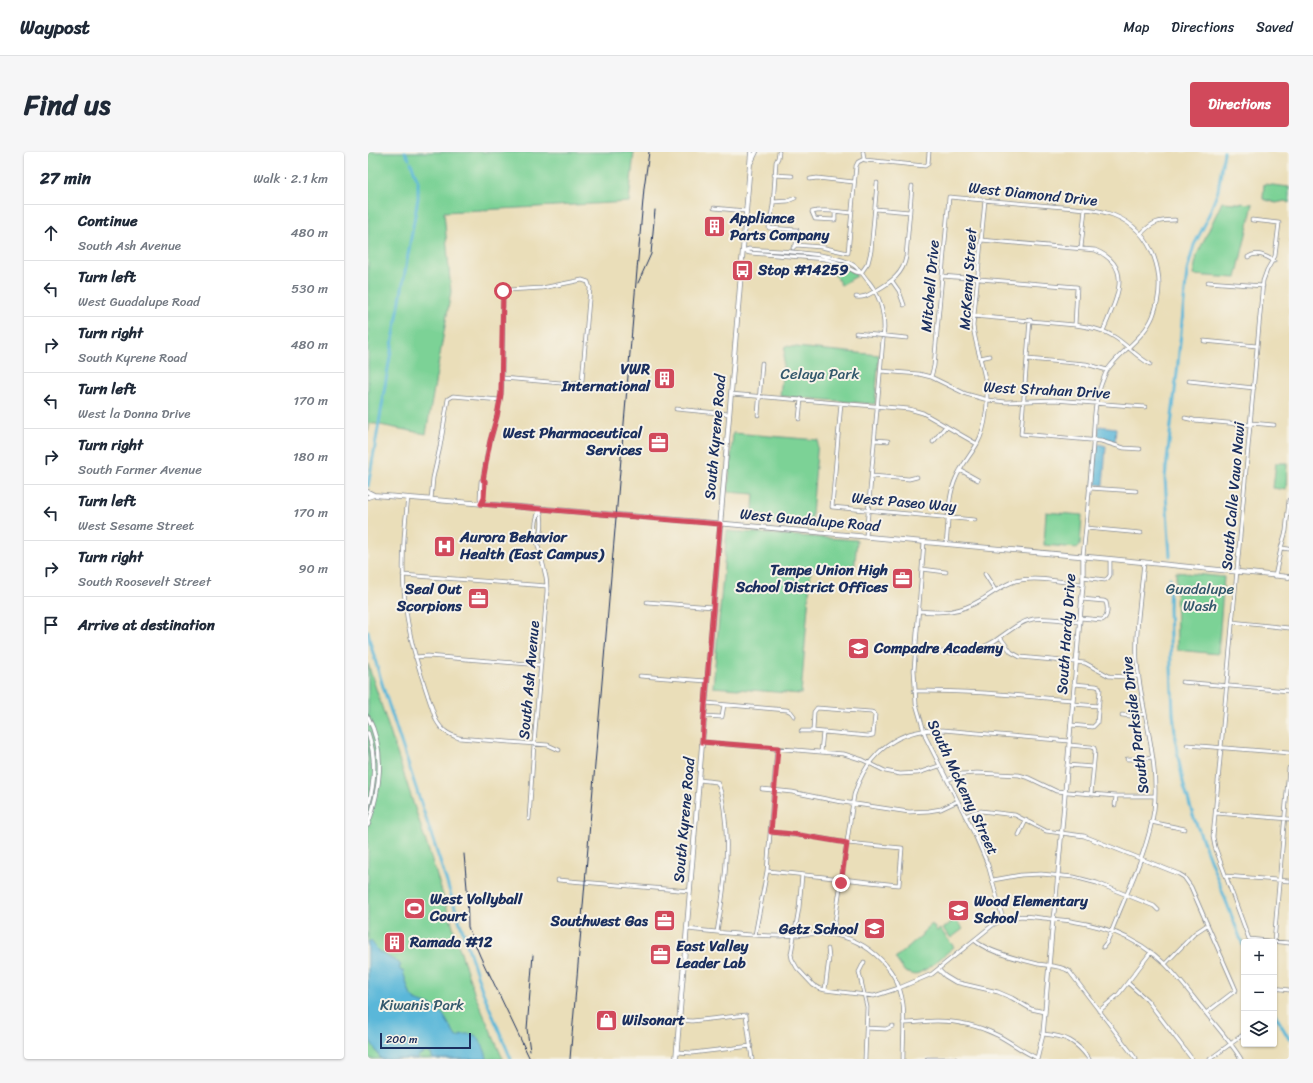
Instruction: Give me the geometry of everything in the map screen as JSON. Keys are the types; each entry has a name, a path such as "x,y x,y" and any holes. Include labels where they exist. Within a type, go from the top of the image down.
{"main road":[{"name":"South Kyrene Road","path":"676,1059 751,152"},
{"path":"750,164 756,152"},
{"name":"West Guadalupe Road","path":"370,495 1083,556 1289,577"}],"street":[{"path":"779,152 774,175 773,202 769,228 797,230 796,245 793,248"},
{"path":"864,152 864,159"},
{"path":"796,245 821,247 848,253 854,182 858,162 864,159 925,166 928,164 929,152"},
{"path":"774,175 792,176"},
{"path":"810,179 817,178 854,182"},
{"path":"861,273 870,258 877,183"},
{"path":"856,297 864,298 892,281 899,274 905,263 912,186"},
{"name":"West Diamond Drive","path":"949,197 1098,211 1114,215 1134,226 1141,234"},
{"name":"Mitchell Drive","path":"931,377 934,366 949,197"},
{"path":"773,202 788,202 795,198"},
{"name":"McKemy Street","path":"946,544 950,497 960,470 977,444 984,426 988,400 987,385 974,338 973,316 976,300 985,200"},
{"path":"714,208 746,210"},
{"path":"875,209 910,212"},
{"path":"1081,248 1085,209"},
{"path":"835,212 835,220 815,219 812,212 817,211 835,212 851,213"},
{"path":"1141,234 1147,227 1159,221 1175,220"},
{"name":"South Calle Vauo Nawi","path":"1249,939 1214,847 1213,837 1263,286 1267,270 1274,261 1277,252 1279,222 1252,220"},
{"name":"South Hardy Drive","path":"1037,1058 1043,1034 1062,833 1083,584 1083,556 1097,403 1100,387 1107,370 1137,340 1146,328 1157,301 1159,281 1158,268 1150,248 1141,234"},
{"path":"981,240 1081,248 1095,250 1104,254 1111,260 1117,269 1120,278 1120,288 1103,331"},
{"path":"743,251 749,249 831,256 852,264 857,268 875,291 879,300 884,314 884,336 866,537"},
{"path":"1248,257 1252,254 1259,254 1264,255 1274,261"},
{"path":"942,276 1077,287 1075,324"},
{"path":"481,504 481,481 483,480 490,441 500,400 502,378 503,291 542,288 583,280 588,282 590,288 582,378 580,383 573,384 502,378"},
{"path":"892,281 899,291 904,305"},
{"path":"1208,282 1263,286"},
{"path":"973,316 1075,324 1091,327 1116,338 1140,359 1150,364"},
{"path":"1030,320 1021,434 1101,441 1124,448 1140,449"},
{"path":"856,333 907,338"},
{"path":"1204,341 1257,346"},
{"path":"980,358 990,356"},
{"path":"1027,359 1086,364 1107,370"},
{"path":"758,415 762,363"},
{"name":"West Strahan Drive","path":"881,371 919,374 931,377 975,398 988,400 1054,400 1145,407"},
{"path":"1189,381 1254,388"},
{"path":"731,394 909,409 923,413 977,444"},
{"path":"431,500 433,478 448,399 450,397 500,400"},
{"path":"799,419 801,400"},
{"name":"West Paseo Way","path":"840,403 832,507 975,520"},
{"path":"676,409 729,414"},
{"path":"1185,418 1194,420 1274,425"},
{"path":"933,442 946,426"},
{"path":"875,440 888,442"},
{"path":"960,470 978,480"},
{"path":"872,476 909,479 917,477"},
{"path":"1089,488 1136,491"},
{"path":"408,498 403,539 403,575 407,616 415,657 440,728 459,738 548,745 559,750"},
{"path":"1275,576 1286,532 1289,500"},
{"name":"South Ash Avenue","path":"529,819 540,665 548,591 545,571 535,538 537,514 540,509"},
{"path":"1086,528 1141,533"},
{"name":"South McKemy Street","path":"924,542 915,650 914,691 917,710 923,730 979,845 993,880 1003,919"},
{"path":"1281,548 1289,549"},
{"path":"1083,578 1105,580 1108,578 1110,575 1110,559"},
{"name":"South Parkside Drive","path":"1102,947 1107,942 1140,858 1151,822 1154,796 1152,757 1139,676 1137,648 1144,562"},
{"path":"922,570 946,572"},
{"path":"985,574 995,590"},
{"path":"403,575 547,586"},
{"path":"919,611 952,612 966,608 982,600 1006,584 1026,580 1083,584"},
{"path":"915,650 964,652 981,648 992,643 1016,626 1033,619 1105,619 1106,602 1081,599"},
{"path":"647,602 713,607"},
{"path":"1232,622 1289,628"},
{"path":"1000,637 1011,652 1020,657 1076,661 1089,664 1109,676 1139,676"},
{"path":"415,657 428,656 540,665"},
{"path":"640,676 707,681"},
{"path":"1182,682 1289,691"},
{"path":"1071,725 1096,726 1099,706 1099,687 1074,684"},
{"path":"914,691 1013,695 1099,706"},
{"path":"706,703 788,710 794,716"},
{"path":"704,716 722,718 724,705"},
{"path":"801,731 868,736 873,735 875,715 871,712 817,708 814,712 813,731"},
{"path":"1122,715 1130,716 1145,714"},
{"path":"368,717 376,741 380,769 376,797 368,825"},
{"path":"833,935 852,804 856,787 862,774 877,753 897,739 923,730 944,730 1069,743 1091,747 1094,748 1095,751 1091,794"},
{"path":"821,752 823,732"},
{"path":"368,733 374,765 373,784 368,806"},
{"path":"702,742 844,754 869,763 885,771 910,774 928,771 940,766"},
{"path":"1187,745 1289,753"},
{"path":"754,935 767,871 778,748"},
{"path":"1127,758 1139,759 1152,757"},
{"path":"1067,765 1093,767"},
{"path":"1274,939 1279,880 1287,818 1289,768"},
{"path":"948,780 962,774 977,772 1019,775 1048,788 1065,792 1116,796 1154,796"},
{"path":"699,780 717,782 721,790 726,823 726,869 717,932"},
{"path":"762,789 807,794 852,804 909,812 919,812 941,808 958,801"},
{"path":"1115,805 1116,796"},
{"path":"965,816 981,811 1015,815 1046,830 1084,836 1184,877 1191,887 1236,990 1206,1013"},
{"path":"1216,813 1287,818"},
{"path":"1018,835 1026,820"},
{"path":"1151,822 1185,829"},
{"path":"767,871 899,885 902,848 847,843 771,832"},
{"path":"802,874 799,908 791,954 794,964 813,985 818,988 865,995 878,995 899,988 924,978 938,969 994,924 1003,919 1014,916 1090,923 1112,930 1139,944 1165,964 1231,1044 1240,1059"},
{"path":"993,880 1021,875 1058,876 1086,879 1154,906 1158,910"},
{"path":"1226,876 1289,881"},
{"path":"558,880 690,891"},
{"path":"1165,964 1195,933 1207,925"},
{"path":"687,929 754,935 833,935 852,940 872,952 880,958 891,973 899,988 903,1002 903,1059"},
{"path":"974,940 980,946 990,950 1031,962 1063,968 1069,971 1136,1059"},
{"path":"1277,942 1289,943"},
{"path":"824,990 829,958 828,949"},
{"path":"1099,1011 1118,995 1151,952"},
{"path":"864,962 859,972 867,1007 865,1059"},
{"path":"938,969 945,976 955,982 998,992 1031,1009 1045,1012"},
{"path":"1128,983 1147,1000 1192,1059"},
{"path":"1277,988 1289,990"},
{"path":"680,1020 692,1021 746,1015 752,1059"},
{"path":"904,1023 948,1021 969,1024 997,1035 1037,1058"},
{"path":"866,1028 886,1028 893,1026"},
{"path":"1043,1034 1061,1036 1068,1039 1079,1046 1089,1059"},
{"path":"1210,1059 1241,1036"},
{"path":"677,1052 692,1053 751,1046"},
{"path":"927,1059 955,1059"}],"green space":[{"path":"368,152 634,152 629,202 444,212 451,292 426,434 370,423 368,431"},
{"path":"1264,184 1289,187 1289,203 1285,201 1276,203 1263,199"},
{"path":"1222,202 1253,204 1236,278 1193,275 1197,255"},
{"path":"827,262 849,270 857,276 841,285"},
{"name":"Celaya Park","path":"785,346 879,355 875,404 780,396"},
{"path":"733,433 818,440 811,527 752,521 754,494 728,492"},
{"path":"1276,463 1287,463 1286,490 1273,488"},
{"path":"1046,512 1082,515 1080,545 1077,548 1044,545"},
{"path":"727,531 857,540 854,573 811,568 801,694 713,687"},
{"name":"Guadalupe Wash","path":"1176,572 1224,577 1218,654 1177,650"},
{"name":"Kiwanis Park","path":"368,664 475,995 503,1059 368,1059"},
{"path":"955,919 963,929 951,938 943,929"},
{"path":"932,924 937,931 940,929 954,947 930,967 915,975 905,972 895,958 922,935 922,933"}],"water":[{"path":"1099,426 1116,428 1115,442 1098,435"},
{"path":"1099,444 1106,446 1103,485 1096,484 1094,482 1097,446"},
{"path":"371,941 379,952 399,963 401,966 399,967 401,971 403,971 411,996 415,1000 437,1008 444,1016 456,1037 466,1034 473,1034 476,1036 483,1047 487,1059 433,1059 431,1054 426,1052 419,1055 417,1059 381,1059 368,1037 368,942"}],"waterway":[{"path":"405,152 409,159"},
{"path":"1207,219 1218,191 1224,152"},
{"path":"383,397 418,198 418,181 411,163"},
{"path":"1170,556 1165,478 1187,271 1194,245 1206,222"},
{"path":"368,486 383,400"},
{"path":"1170,578 1169,609 1171,666 1173,713 1177,752 1184,786 1193,815 1241,940"},
{"path":"368,631 384,690 482,990 511,1059"},
{"path":"1277,1017 1289,1039"}],"railway":[{"path":"570,1059 644,188 649,152"},
{"path":"638,283 651,254 655,210"},
{"path":"464,854 468,927 489,975"},
{"path":"530,1051 527,1029 533,955"},
{"path":"488,971 530,1059"}],"place":[{"name":"Appliance Parts Company","path":"714,227"},
{"name":"Stop #14259","path":"742,270"},
{"name":"VWR International","path":"665,378"},
{"name":"West Pharmaceutical Services","path":"658,442"},
{"name":"Aurora Behavior Health (East Campus)","path":"445,546"},
{"name":"Tempe Union High School District Offices","path":"903,579"},
{"name":"Seal Out Scorpions","path":"478,598"},
{"name":"Compadre Academy","path":"859,648"},
{"name":"West Vollyball Court","path":"415,908"},
{"name":"Wood Elementary School","path":"958,910"},
{"name":"Southwest Gas","path":"664,921"},
{"name":"Getz School","path":"874,929"},
{"name":"Ramada #12","path":"395,942"},
{"name":"East Valley Leader Lab","path":"661,955"},
{"name":"Wilsonart","path":"606,1020"}],"route":[{"path":"503,291 501,394 485,462 483,480 485,481 484,498 481,504 720,524 702,742 778,748 771,832 847,843 841,883"}]}
